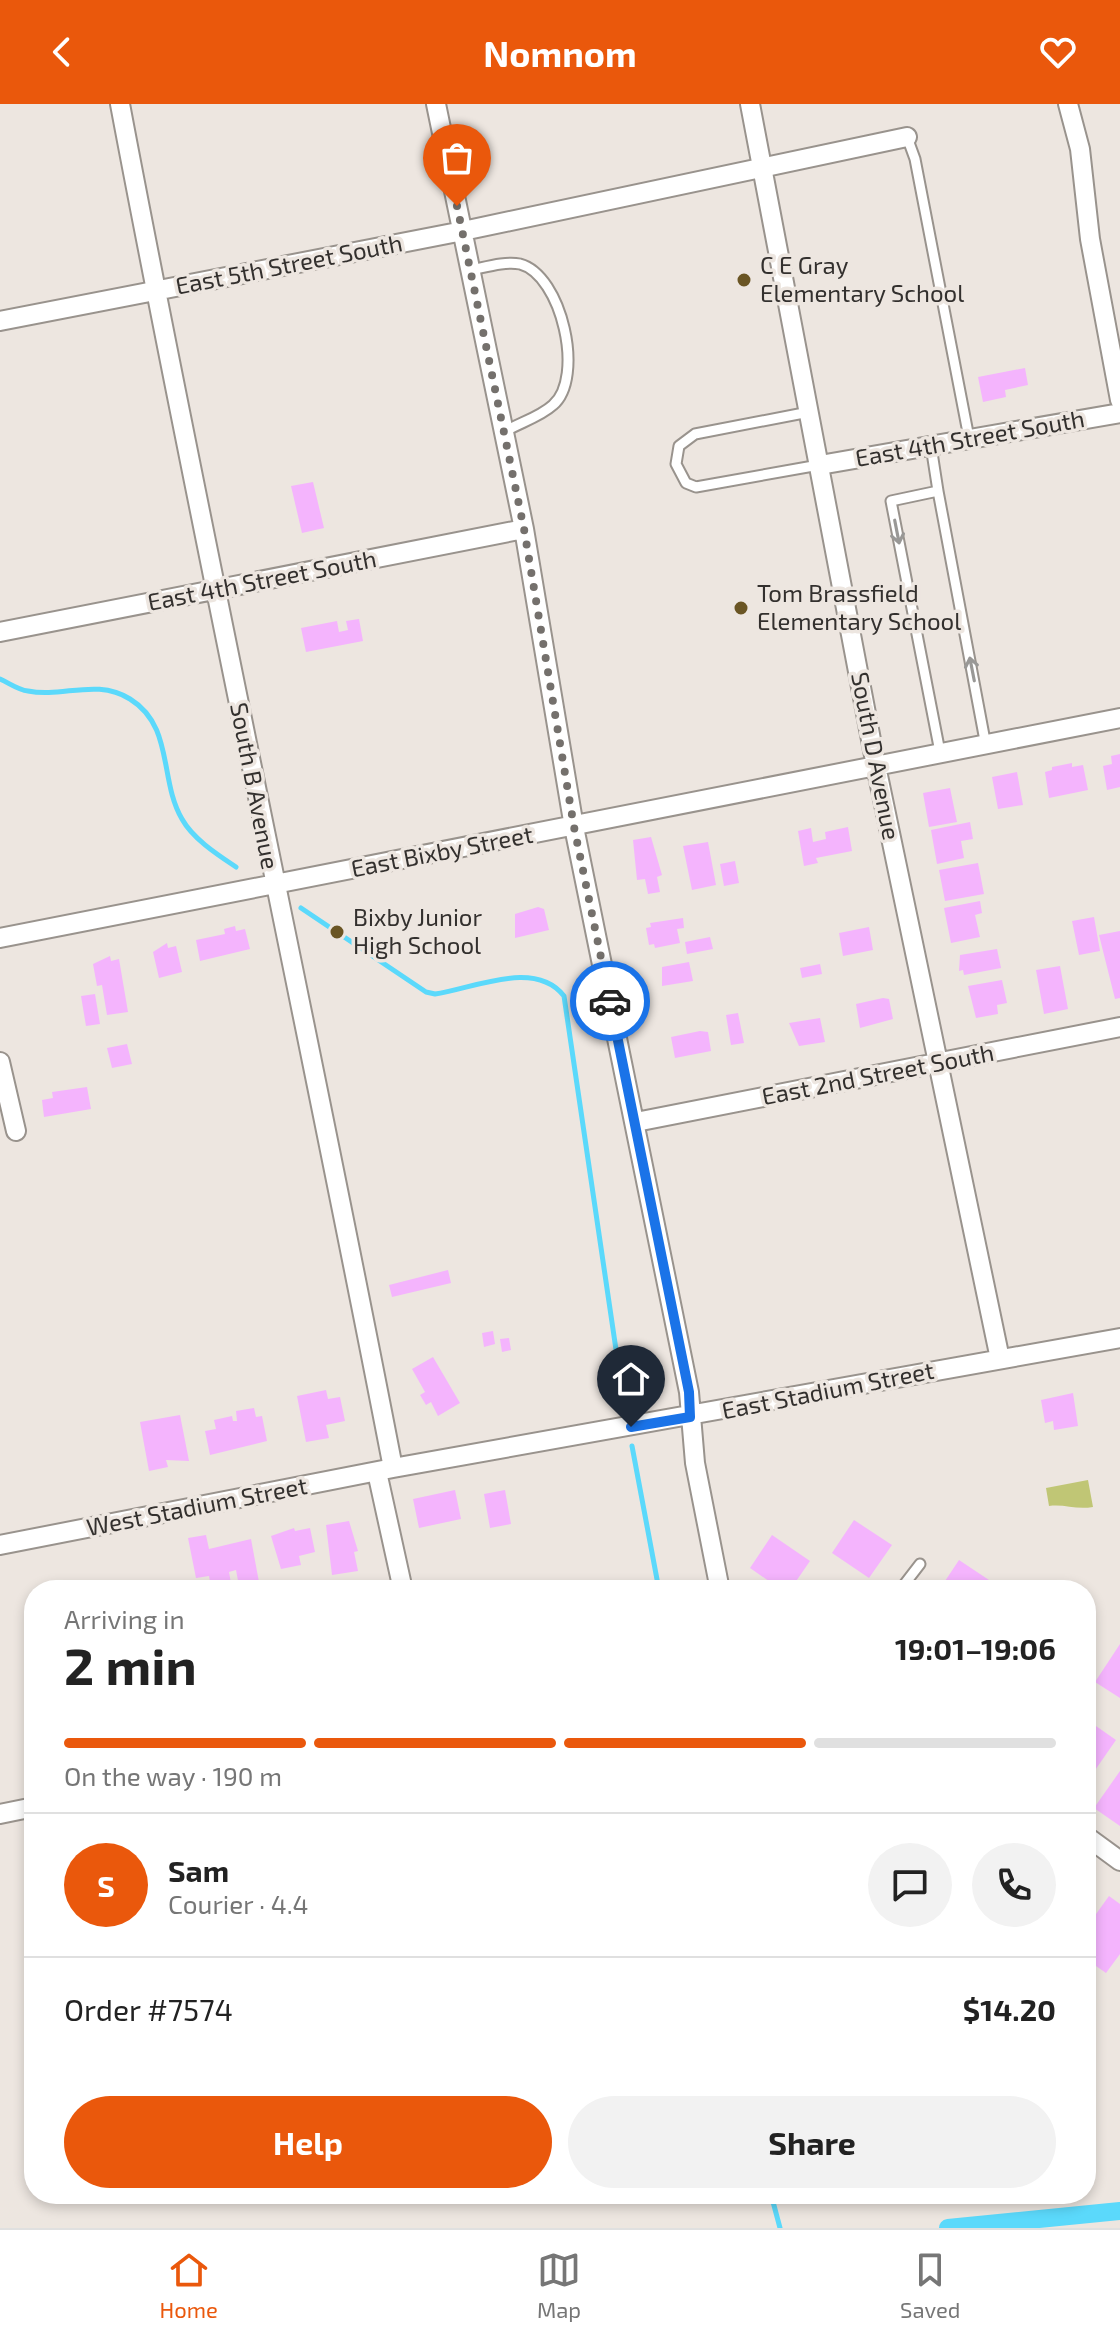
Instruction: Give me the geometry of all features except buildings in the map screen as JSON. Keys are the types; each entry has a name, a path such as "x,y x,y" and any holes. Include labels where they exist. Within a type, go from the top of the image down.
{"street":[{"name":"South B Avenue","path":"120,104 273,884 343,1208 402,1580"},
{"path":"436,104 524,529 574,827 689,1392 695,1463 718,1580"},
{"name":"South D Avenue","path":"750,104 876,766 1000,1359"},
{"path":"1068,104 1080,149 1090,239 1120,400"},
{"name":"East 5th Street South","path":"0,321 463,231 907,137"},
{"name":"East 4th Street South","path":"820,465 1120,413"},
{"name":"East 4th Street South","path":"0,632 524,529"},
{"name":"East Bixby Street","path":"0,938 1120,718"},
{"name":"East 2nd Street South","path":"636,1122 1120,1027"},
{"path":"0,1062 16,1131"},
{"name":"East Stadium Street","path":"385,1470 1120,1338"},
{"name":"West Stadium Street","path":"0,1545 385,1470"},
{"path":"0,1814 24,1809"},
{"path":"1096,1843 1120,1861"}],"lane":[{"path":"907,137 915,159 969,438"},
{"path":"471,270 521,264 538,275 554,295 569,354 566,379 555,405 504,432"},
{"path":"809,412 695,434 679,446 676,464 686,483 696,487 820,465"},
{"path":"931,446 986,746"},
{"path":"938,491 891,501 940,752"},
{"path":"908,1580 920,1564"}],"green space":[{"path":"1088,1480 1093,1507 1049,1506 1046,1488"}],"waterway":[{"path":"0,679 28,691 105,690 130,699 144,710 160,739 170,788 182,819 199,840 236,867"},
{"path":"301,908 426,992 435,994 486,982 521,978 537,979 552,985 564,996 624,1404"},
{"path":"632,1446 657,1580"},
{"path":"774,2204 780,2228"},
{"path":"948,2228 1120,2211"}],"way so far":[{"path":"457,206 524,529 574,827 610,1001"}],"place":[{"name":"C E Gray Elementary School","path":"744,280"},
{"name":"Tom Brassfield Elementary School","path":"741,608"},
{"name":"Bixby Junior High School","path":"337,932"}],"route":[{"path":"610,1001 689,1392 690,1417 631,1427"}]}
